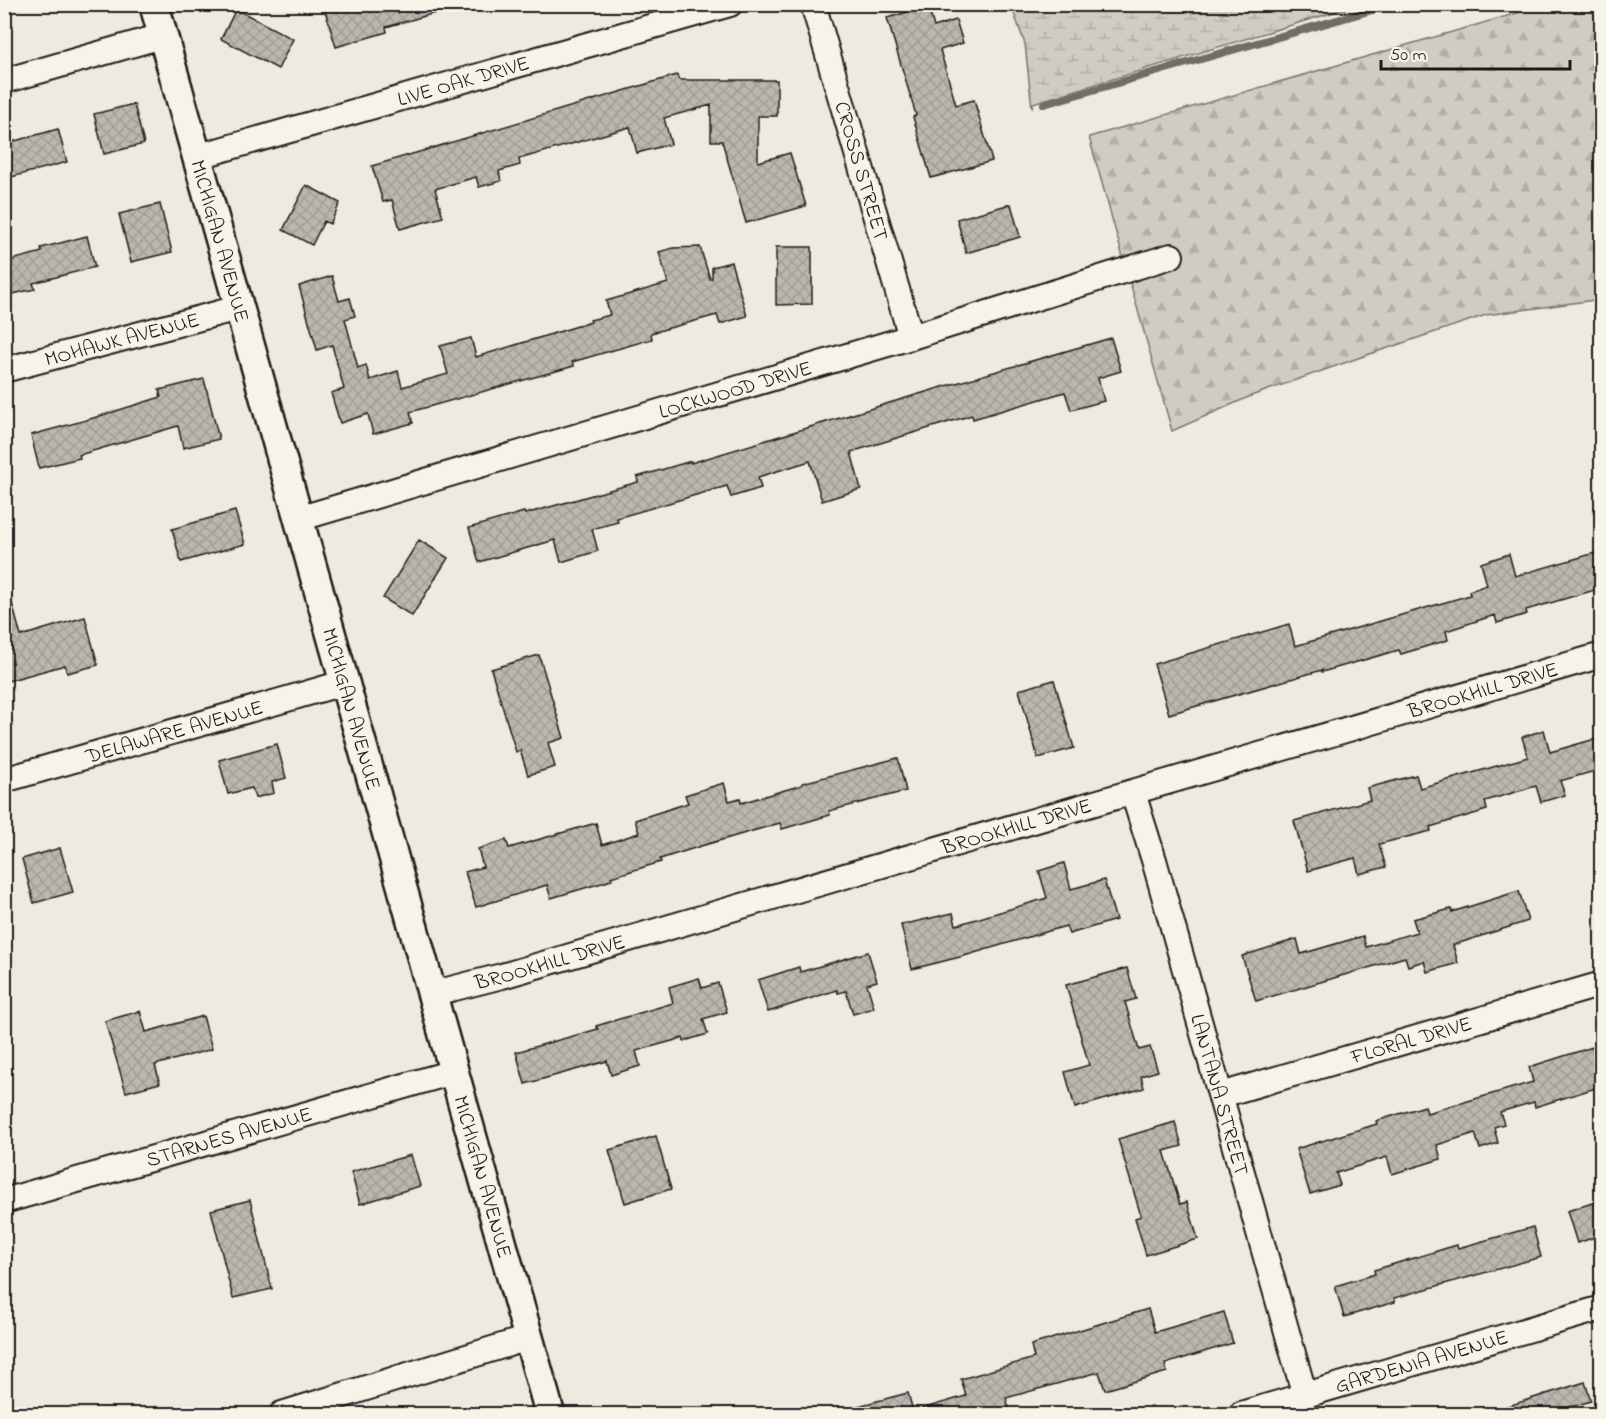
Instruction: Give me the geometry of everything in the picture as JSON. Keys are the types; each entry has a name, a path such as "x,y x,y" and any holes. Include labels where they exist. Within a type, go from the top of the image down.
{"street":[{"name":"MICHIGAN AVENUE","path":"154,4 550,1414"},
{"name":"LIVE OAK DRIVE","path":"196,157 730,4"},
{"name":"CROSS STREET","path":"813,4 911,337"},
{"path":"4,81 162,36"},
{"name":"LOCKWOOD DRIVE","path":"298,519 911,337 1171,256"},
{"name":"MOHAWK AVENUE","path":"4,370 238,308"},
{"name":"BROOKHILL DRIVE","path":"432,994 1133,793 1602,655"},
{"name":"DELAWARE AVENUE","path":"4,780 343,683"},
{"name":"LANTANA STREET","path":"1133,793 1154,860 1305,1396"},
{"name":"FLORAL DRIVE","path":"1221,1095 1602,984"},
{"name":"STARNES AVENUE","path":"4,1201 453,1072"},
{"name":"GARDENIA AVENUE","path":"1241,1414 1602,1308"},
{"path":"282,1414 528,1338"}],"green space":[{"path":"1011,5 1358,5 1033,103 1032,108 1025,44"},
{"path":"1545,5 1601,5 1601,299 1486,315 1251,396 1172,431 1089,137"}],"building":[{"path":"323,4 445,4 446,10 386,27 387,32 336,47"},
{"path":"928,6 934,27 956,20 963,43 940,50 956,105 974,100 992,161 931,178 913,117 916,115 887,18"},
{"path":"236,9 293,39 278,69 221,39"},
{"path":"677,75 679,80 777,80 777,116 758,116 758,162 790,153 806,206 746,223 722,141 711,141 711,105 664,118 671,144 637,153 630,127 519,159 520,165 499,171 501,181 479,187 476,177 435,189 443,217 400,229 392,200 383,202 372,166"},
{"path":"134,104 144,144 104,154 94,114"},
{"path":"58,129 67,162 4,179 4,144"},
{"path":"306,185 340,203 330,224 324,221 312,245 283,230"},
{"path":"160,204 172,252 131,262 119,214"},
{"path":"1011,204 1020,237 966,253 957,219"},
{"path":"87,236 95,267 33,283 35,289 4,296 4,262 42,252 41,248"},
{"path":"700,247 710,279 712,278 712,267 731,262 747,316 720,324 717,315 651,333 652,339 572,362 574,366 410,412 413,423 373,434 368,414 340,423 331,393 344,389 332,345 317,350 299,286 332,276 339,301 350,298 355,316 345,319 358,368 366,365 370,380 398,371 402,387 448,374 440,346 471,338 476,357 610,315 606,301 668,283 659,252 673,248"},
{"path":"776,247 812,247 812,304 776,305"},
{"path":"1111,338 1121,371 1098,378 1104,401 1071,410 1065,392 973,419 972,415 851,452 861,489 822,501 810,461 758,477 761,488 731,497 727,486 617,518 618,522 592,529 598,551 561,562 555,540 479,562 469,528 638,482 637,477"},
{"path":"204,379 219,439 183,448 178,426 79,455 80,458 39,468 31,435 161,397 159,390"},
{"path":"235,511 245,544 181,562 172,529"},
{"path":"419,540 448,558 412,616 383,598"},
{"path":"1602,551 1602,588 1526,610 1527,614 1497,623 1495,615 1446,631 1448,640 1401,654 1399,650 1169,714 1154,664 1289,624 1295,646 1470,595 1469,591 1487,585 1481,563 1509,554 1515,576"},
{"path":"10,596 21,636 85,617 98,665 67,673 65,665 4,682 4,597"},
{"path":"539,655 564,738 548,743 555,767 528,775 520,750 516,752 491,669"},
{"path":"1054,680 1074,748 1038,758 1019,690"},
{"path":"1544,730 1550,752 1602,737 1602,769 1560,781 1565,795 1541,802 1536,786 1485,801 1487,810 1430,827 1431,831 1379,844 1386,867 1359,874 1355,858 1308,871 1294,821 1370,800 1367,788 1416,775 1420,788 1528,757 1522,737"},
{"path":"277,744 286,778 272,782 274,793 255,798 252,788 228,794 219,760"},
{"path":"898,758 906,791 829,811 830,815 782,829 780,823 701,846 660,859 661,862 611,877 612,880 551,898 547,885 476,907 465,872 483,867 478,849 506,840 509,848 596,823 602,845 639,833 635,820 688,803 685,795 724,783 729,801 740,798 741,803 802,785 802,783"},
{"path":"60,848 73,892 34,903 22,859"},
{"path":"1064,863 1071,889 1104,880 1116,920 1069,934 1066,926 912,969 901,925 953,913 956,925 1047,898 1039,871"},
{"path":"1519,891 1528,921 1453,945 1458,963 1427,972 1424,961 1408,966 1405,957 1256,1001 1242,956 1297,939 1301,954 1363,936 1366,947 1417,932 1413,919 1451,909 1452,912"},
{"path":"868,952 877,981 867,984 874,1008 853,1014 846,991 838,993 837,990 768,1012 758,980 799,967 800,972"},
{"path":"1127,968 1136,999 1125,1002 1139,1050 1150,1047 1158,1071 1141,1076 1144,1088 1075,1108 1065,1072 1089,1065 1066,985"},
{"path":"699,978 702,988 718,983 727,1012 703,1019 708,1034 684,1041 683,1038 636,1051 640,1066 611,1075 607,1061 525,1084 516,1052 598,1029 596,1026 673,1003 669,987"},
{"path":"140,1011 146,1032 203,1016 212,1049 155,1065 160,1083 126,1092 105,1021"},
{"path":"1602,1044 1602,1086 1535,1107 1534,1102 1500,1112 1504,1124 1494,1127 1498,1143 1480,1149 1475,1133 1437,1145 1441,1159 1392,1174 1387,1157 1336,1173 1340,1185 1310,1194 1296,1149 1377,1124 1376,1121 1425,1106 1427,1113 1533,1082 1529,1067"},
{"path":"1175,1122 1182,1146 1164,1151 1180,1204 1187,1202 1198,1239 1146,1255 1135,1218 1141,1216 1118,1139"},
{"path":"656,1136 671,1189 625,1203 609,1150"},
{"path":"411,1155 420,1186 360,1204 351,1172"},
{"path":"250,1200 272,1289 233,1298 211,1210"},
{"path":"1602,1200 1602,1235 1577,1243 1567,1211"},
{"path":"1533,1227 1541,1257 1394,1298 1395,1302 1344,1317 1335,1286 1375,1274 1374,1270 1457,1245 1458,1248"},
{"path":"1148,1309 1155,1332 1224,1312 1233,1343 1165,1364 1167,1372 1105,1390 1099,1372 1006,1398 1011,1414 922,1414 921,1409 966,1396 961,1379 1034,1358 1031,1345"},
{"path":"1585,1382 1591,1401 1548,1414 1496,1414 1495,1410"},
{"path":"908,1393 914,1414 854,1414 854,1407"}],"waterway":[{"path":"1044,104 1393,4"}]}
